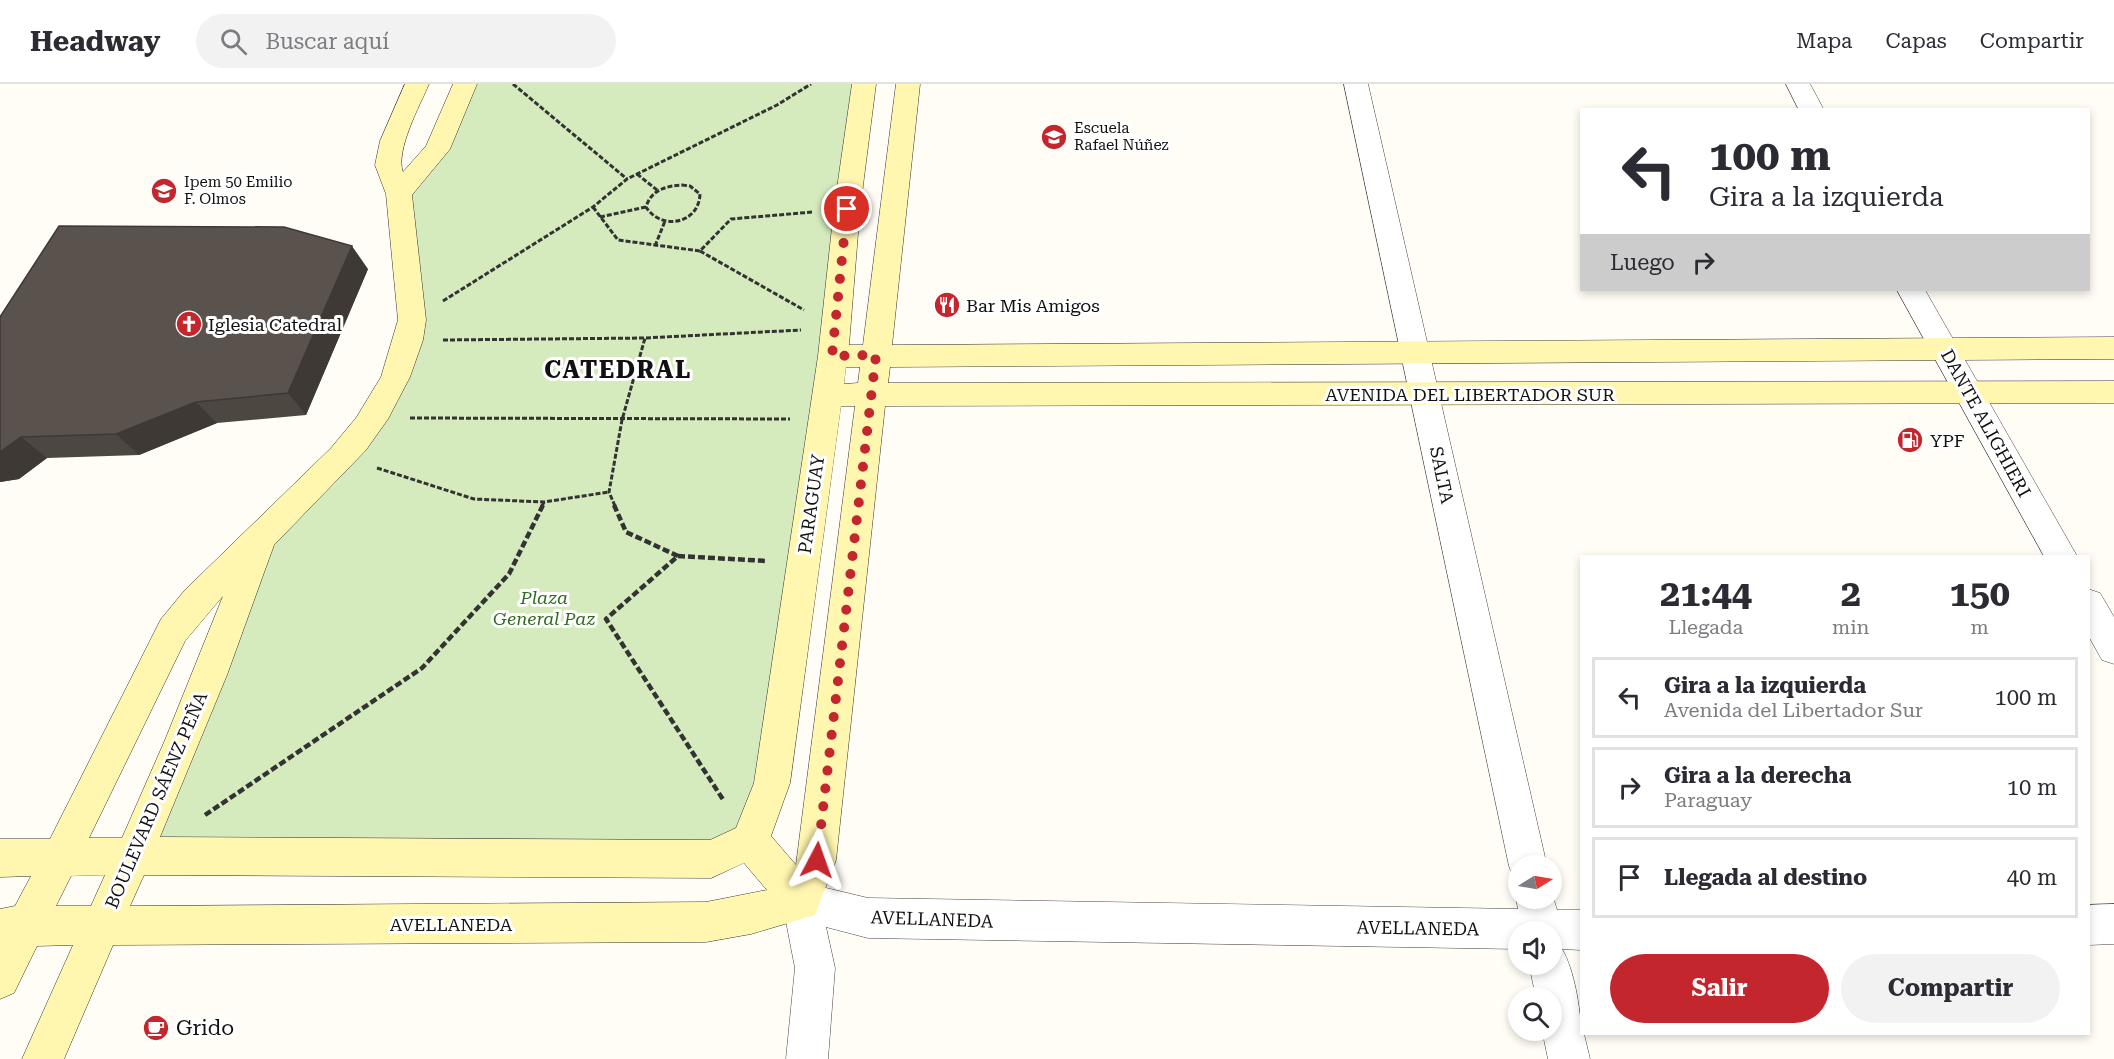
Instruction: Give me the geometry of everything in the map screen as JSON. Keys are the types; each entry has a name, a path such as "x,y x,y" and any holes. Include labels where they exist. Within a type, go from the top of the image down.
{"main road":[{"name":"BOULEVARD SÁENZ PEÑA","path":"0,979 13,926 60,857 173,630 197,600 342,457 373,418 399,373 411,330 399,194 388,165 393,141 417,84"},
{"path":"399,194 437,149 465,84"},
{"name":"PARAGUAY","path":"750,842 772,783 834,342 847,209 864,84"},
{"path":"0,858 134,856 711,859 750,842 801,901 817,860 908,84"},
{"path":"834,342 876,355 1415,354 2114,348"},
{"name":"AVENIDA DEL LIBERTADOR SUR","path":"825,407 872,396 2114,392"},
{"name":"BOULEVARD SÁENZ PEÑA","path":"43,1059 134,856 233,616 261,538"},
{"name":"AVELLANEDA","path":"13,926 706,922 751,914 801,901"}],"street":[{"name":"SALTA","path":"1356,84 1526,855"},
{"path":"1798,84 1811,108"},
{"name":"DANTE ALIGHIERI","path":"1912,291 2060,555"},
{"path":"2090,607 2114,649"},
{"path":"801,901 815,969 807,1059"},
{"name":"AVELLANEDA","path":"801,901 868,918 1508,930"},
{"path":"2090,925 2114,924"},
{"name":"AVELLANEDA","path":"1562,930 1580,930"},
{"path":"1551,975 1569,1059"}],"path":[{"path":"513,84 627,179"},
{"path":"411,330 593,207 627,179 777,105 811,84"},
{"path":"637,174 657,190"},
{"path":"673,185 690,186 700,194 700,206 696,211 680,220 665,221 653,218 646,207 647,201 657,190 673,185"},
{"path":"593,207 618,240 700,251 834,342"},
{"path":"600,217 646,207"},
{"path":"700,251 731,219 847,209"},
{"path":"655,246 665,221"},
{"path":"411,330 834,342"},
{"path":"645,338 622,420 609,492 626,532 678,556 803,564"},
{"path":"373,418 622,420 825,407"},
{"path":"342,457 474,499 544,502 609,492"},
{"path":"199,819 422,668 509,574 544,502"},
{"path":"678,556 606,619 750,842"}],"green space":[{"name":"Plaza General Paz","path":"465,84 864,84 750,841 134,856 261,538 399,373 399,194"}],"building":[{"name":"Iglesia Catedral","path":"59,226 284,227 352,246 288,393 196,402 116,434 21,437 0,452 0,317"}],"place":[{"name":"Escuela Rafael Núñez","path":"1054,137"},
{"name":"Ipem 50 Emilio F. Olmos","path":"164,191"},
{"name":"Bar Mis Amigos","path":"947,305"},
{"name":"Iglesia Catedral","path":"189,324"},
{"name":"YPF","path":"1910,440"},
{"name":"Grido","path":"156,1028"}],"district":[{"name":"CATEDRAL","path":"618,370"}],"route":[{"path":"817,860 876,355 832,356 847,209"}]}
